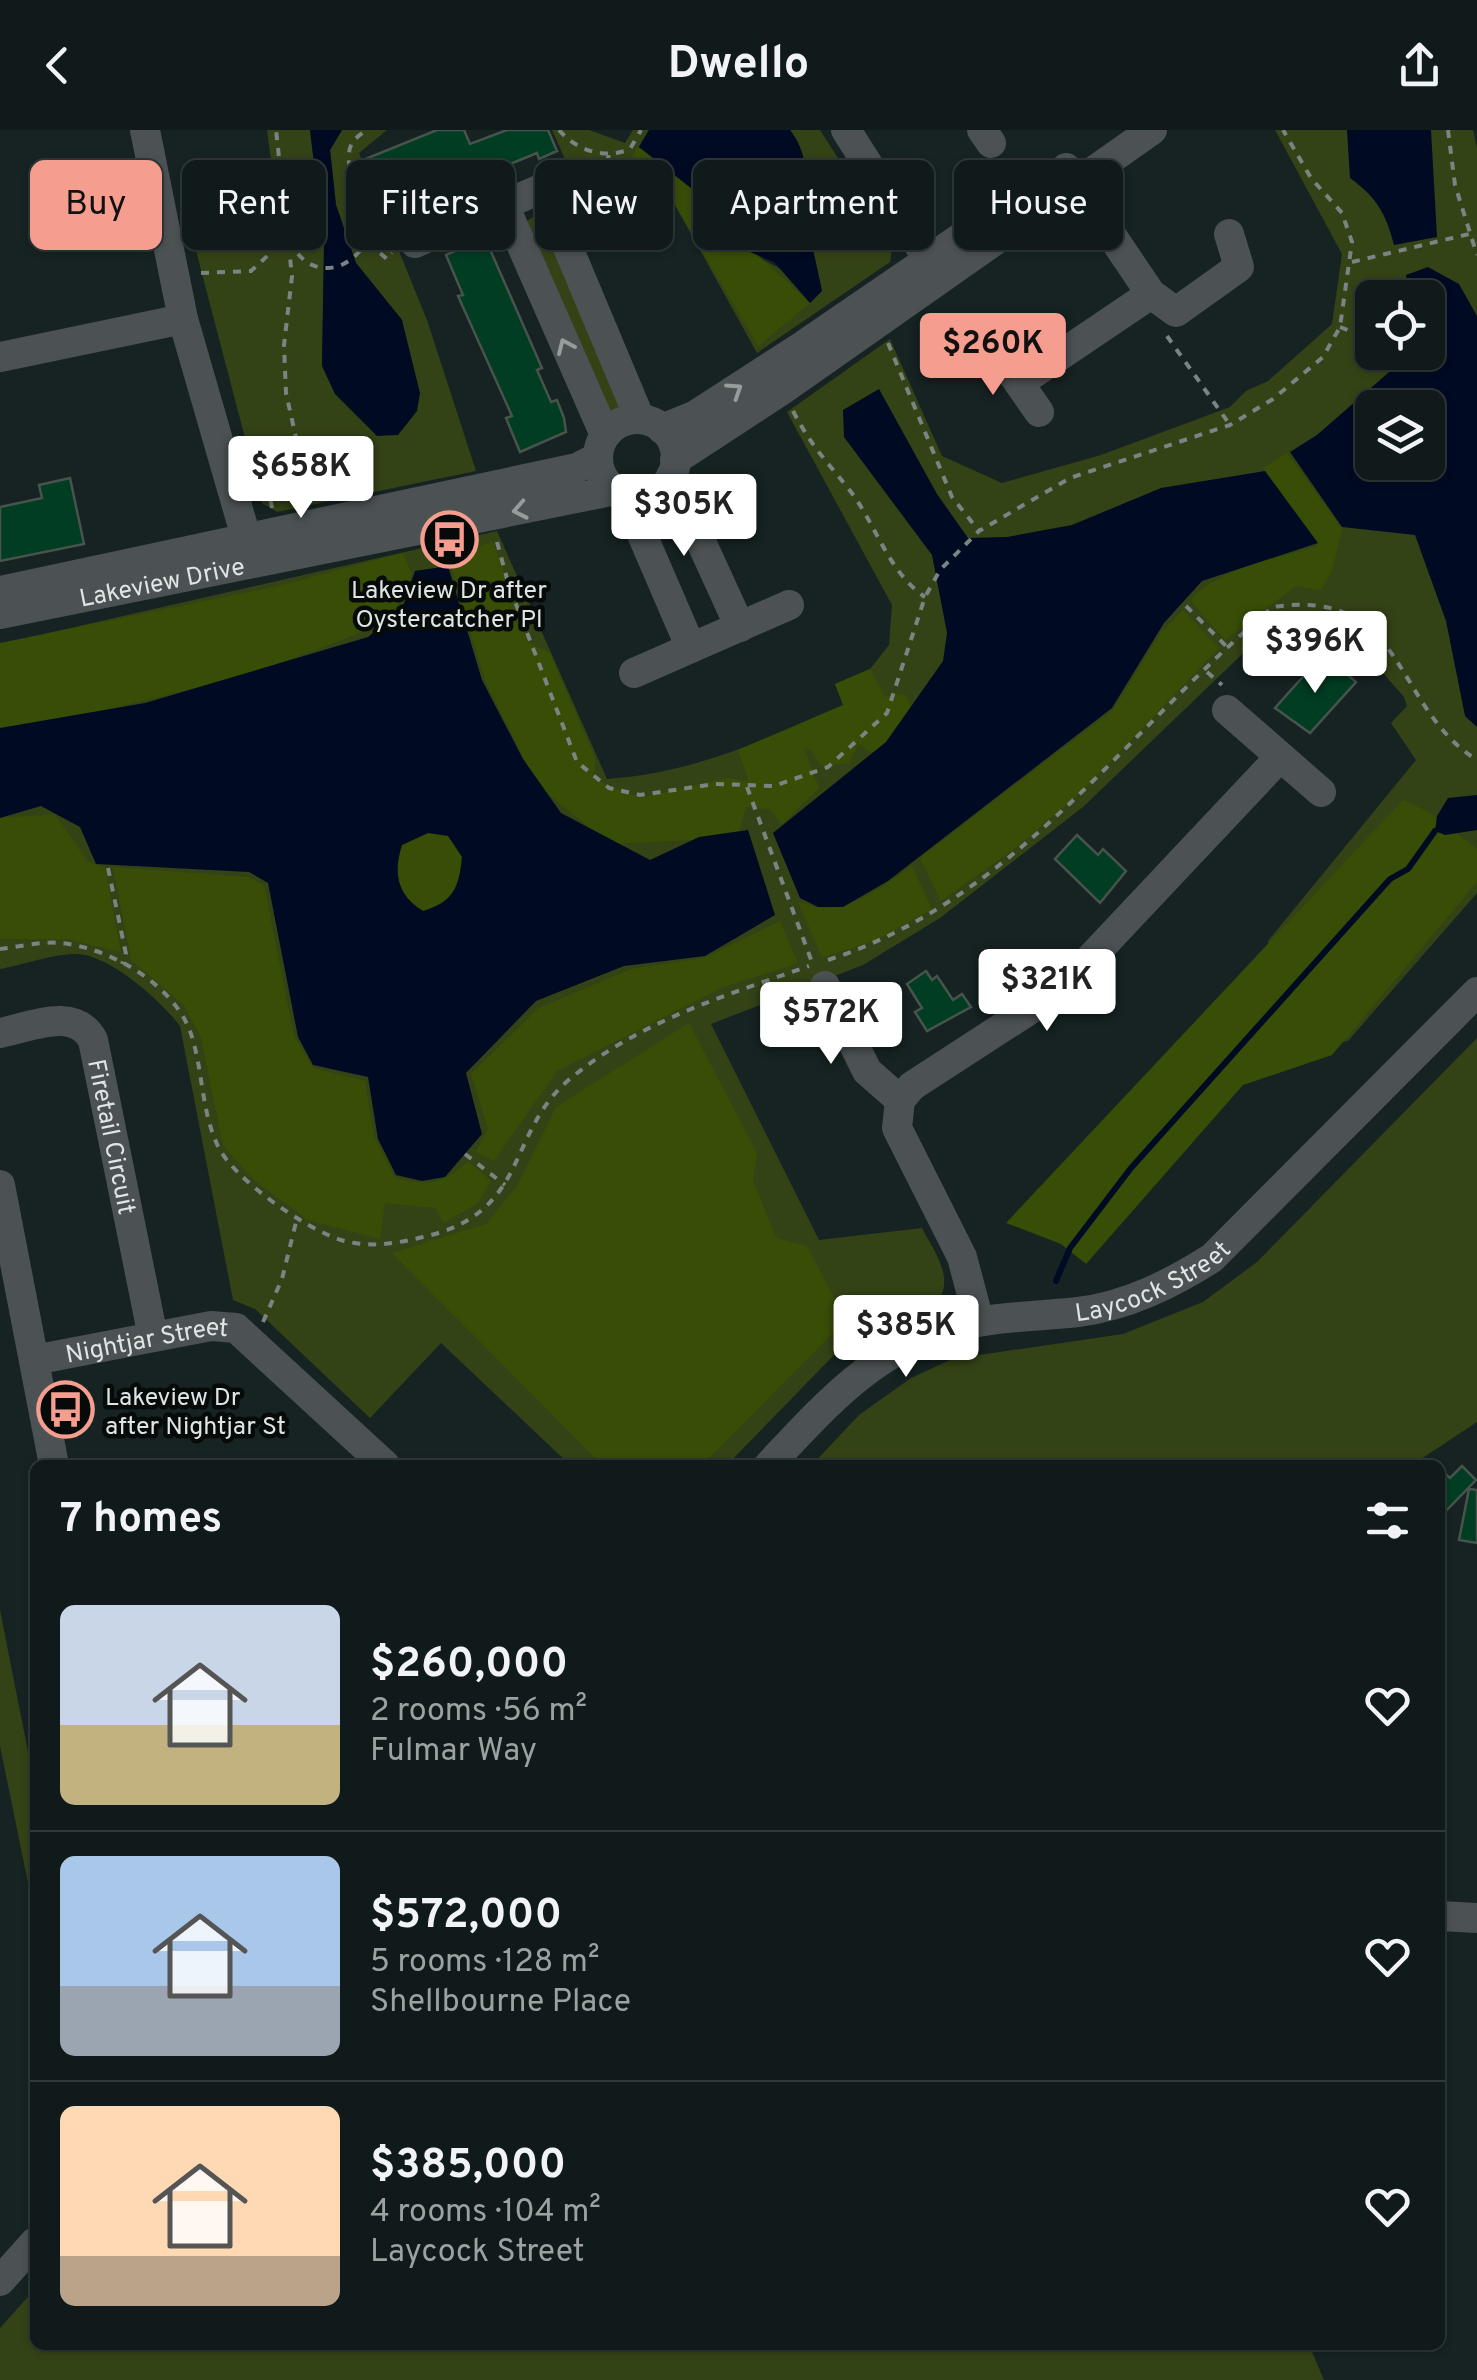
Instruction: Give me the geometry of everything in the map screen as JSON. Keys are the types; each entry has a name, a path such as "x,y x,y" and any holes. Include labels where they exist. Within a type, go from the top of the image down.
{"street":[{"path":"144,130 184,319 250,550"},
{"path":"846,130 934,268"},
{"path":"1085,160 1117,130"},
{"path":"1096,160 1152,130"},
{"path":"515,233 601,446 606,482 620,492 691,648"},
{"path":"1121,250 1151,294 1176,312 1239,267 1229,234"},
{"path":"571,250 651,424 674,448 673,468 740,627"},
{"path":"601,446 614,426 694,416 806,358 872,316 960,250"},
{"path":"1019,383 1151,294"},
{"path":"0,357 184,319"},
{"path":"996,350 1039,412"},
{"path":"620,492 651,494 673,468 782,390 806,358"},
{"name":"Lakeview Drive","path":"0,614 250,550 278,533 577,468 601,446"},
{"name":"Lakeview Drive","path":"0,590 620,492"},
{"path":"634,673 789,606"},
{"path":"1227,710 1321,792"},
{"path":"978,1320 962,1257 897,1128 900,1100 912,1086 1043,1000 1087,962 1280,758"},
{"path":"819,975 867,1071 900,1100"},
{"name":"Laycock Street","path":"774,1460 866,1369 914,1342 978,1320 1080,1312 1115,1304 1165,1286 1212,1258 1477,992"},
{"name":"Firetail Circuit","path":"0,1034 71,1020 89,1032 153,1338"},
{"path":"0,1185 53,1460"},
{"name":"Nightjar Street","path":"34,1360 211,1326 236,1328 380,1460"},
{"path":"1445,1916 1477,1918"},
{"path":"0,2280 30,2247"}],"path":[{"path":"276,130 280,160"},
{"path":"295,250 313,266 334,268 350,261 364,247 369,210 348,153 352,140 367,130"},
{"path":"559,130 571,144 609,154 630,149 641,130"},
{"path":"492,530 578,762 609,788 640,794 715,784 747,787 785,783 828,766 888,713 925,597 940,570 980,531 1070,478 1230,425 1273,398 1323,357 1340,327 1352,262 1342,213 1311,178 1283,130"},
{"path":"1448,130 1455,186 1477,254"},
{"path":"608,160 609,154"},
{"path":"1352,262 1469,234"},
{"path":"176,277 251,271 274,250"},
{"path":"278,533 268,486 292,468 299,450 288,410 284,345 291,303 290,250"},
{"path":"872,316 952,497 980,531"},
{"path":"1340,327 1355,333"},
{"path":"1161,328 1230,425"},
{"path":"782,390 816,455 849,489 906,584 925,597"},
{"path":"1186,606 1228,648"},
{"path":"0,949 59,942 101,952 174,1002 191,1032 202,1100 218,1148 250,1182 304,1223 357,1244 393,1244 456,1227 478,1214 505,1185 550,1100 594,1062 695,1006 819,975 938,911 1036,837 1273,607 1330,606 1357,617 1396,658 1452,744 1477,760"},
{"path":"747,787 819,975"},
{"path":"108,868 126,954 122,964"},
{"path":"465,1154 505,1185"},
{"path":"262,1323 282,1280 296,1218"}],"green space":[{"path":"267,130 310,130 314,160 271,160"},
{"path":"342,130 387,130 359,153 362,160 346,160 346,234 336,205 330,150"},
{"path":"552,130 589,130 625,143 633,130 649,130 639,147 655,160 565,160"},
{"path":"790,130 820,130 839,160 804,160"},
{"path":"1275,130 1473,130 1477,148 1477,893 1348,1041 1282,1051 1268,941 1416,760 1391,723 1407,706 1404,697 1343,627 1305,611 1260,637 1083,807 940,918 863,965 711,1024 819,1240 922,1228 944,1278 941,1296 889,1319 833,1356 732,1460 565,1460 441,1343 370,1418 255,1309 233,1300 180,1026 134,981 91,957 59,955 0,969 0,644 497,531 607,779 671,770 756,742 844,705 835,684 870,669 889,645 892,605 787,412 890,339 942,456 1002,483 1101,455 1230,407 1246,391 1268,381 1332,324 1342,254"},
{"path":"636,148 664,152 671,160 632,160"},
{"path":"673,162 693,185 693,235 673,201"},
{"path":"673,174 693,190 693,238 673,201"},
{"path":"535,215 535,244 526,222"},
{"path":"196,250 324,250 322,366 402,320 356,263 352,250 398,250 427,320 476,471 277,512 262,503"},
{"path":"538,250 557,250 631,409 608,418"},
{"path":"700,250 745,250 822,291 813,250 892,250 890,262 757,353"},
{"path":"702,250 752,250 810,303 758,346"},
{"path":"1287,453 1342,529 1332,571 1321,590 1296,586 1225,640 1191,601 1200,590 1248,566 1317,546 1263,468"},
{"path":"493,541 527,641 550,654 595,758 594,779 640,798 727,778 749,782 738,750 843,705 835,684 870,669 885,697 905,694 912,709 896,738 873,753 859,744 849,763 821,766 811,750 804,748 819,788 782,824 769,809 746,807 737,838 610,844 538,786 485,681 449,559"},
{"path":"403,553 412,574 392,618 249,672 100,711 0,731 0,643 270,588"},
{"path":"1183,610 1219,648 1081,792 1018,846 941,901 920,858 1113,710 1160,634"},
{"path":"1403,800 1429,812 1477,849 1477,882 1332,1055 1243,1085 1086,1264 1061,1244 1006,1223"},
{"path":"55,814 88,862 105,867 121,952 67,939 0,939 0,818"},
{"path":"429,833 448,835 462,856 454,892 443,903 423,911 407,898 399,882 398,865 402,845"},
{"path":"912,866 932,909 878,939 822,958 798,901 814,907 844,905 872,893"},
{"path":"113,867 248,877 264,885 294,1036 313,1068 365,1081 374,1136 395,1178 434,1182 468,1161 491,1181 478,1203 444,1223 435,1208 385,1203 380,1239 308,1220 253,1179 223,1145 201,1037 184,1005 131,960"},
{"path":"780,921 798,963 721,988 557,1071 494,1161 476,1152 488,1128 471,1074 539,1008 631,969 704,958"},
{"path":"689,1023 757,1153 753,1180 776,1238 807,1246 846,1320 707,1460 597,1460 392,1253 486,1224 517,1186 556,1107"},
{"path":"1477,1038 1477,1422 1420,1460 817,1460 859,1415 911,1378 952,1359 1123,1334 1203,1302 1257,1262"},
{"path":"0,1610 30,1762 30,1893 0,1746"},
{"path":"30,2295 30,2350 1311,2350 1324,2380 0,2380 0,2328"}],"water":[{"path":"310,130 342,130 330,150 346,250 352,250 356,263 402,320 420,393 417,411 398,435 377,436 335,394 322,366 326,160 314,160"},
{"path":"649,130 790,130 804,160 693,160 693,190 673,174 673,160 655,160 639,147"},
{"path":"1347,130 1431,130 1437,237 1394,245 1379,207 1350,178"},
{"path":"745,250 813,250 822,291 810,303 774,262"},
{"path":"1428,267 1459,284 1477,316 1477,727 1465,716 1446,621 1415,535 1342,527 1290,452 1317,435 1355,402 1355,480 1445,480 1445,390 1369,390 1391,370 1445,370 1445,280 1407,280 1406,275"},
{"path":"879,389 937,494 968,538 1007,537 1072,525 1161,488 1265,471 1318,543 1202,581 1164,623 1112,708 888,881 843,907 818,907 800,898 773,833 886,742 943,661 947,633 932,555 844,437 843,410"},
{"path":"448,566 482,680 523,759 561,813 650,860 699,837 748,830 775,915 705,956 624,966 536,1001 466,1073 482,1134 445,1177 422,1181 396,1175 378,1139 368,1077 313,1065 298,1037 268,883 249,872 96,864 80,827 41,806 0,818 0,728 145,703 368,637 402,609 415,571","holes":["428,833 448,836 462,857 459,877 448,898 423,911 407,898 399,882 402,845"]},
{"path":"1477,795 1477,830 1445,835 1435,831 1437,816 1448,798"}],"building":[{"path":"437,130 464,130 470,144 507,130 548,130 557,151 539,159 537,153 515,162 363,160"},
{"path":"457,250 490,250 542,368 537,370 551,402 557,400 566,432 520,452 506,418 512,416 458,296 463,295 446,255"},
{"path":"70,478 84,544 0,561 0,507 42,498 39,485"},
{"path":"1317,661 1328,671 1335,664 1356,682 1310,733 1275,708"},
{"path":"1077,835 1098,855 1103,849 1126,871 1100,903 1055,859"},
{"path":"926,971 932,980 937,976 953,1000 962,994 971,1007 927,1031 915,1012 922,1008 907,984"},
{"path":"1462,1466 1476,1480 1445,1512 1445,1474 1450,1478"},
{"path":"1469,1489 1477,1490 1477,1543 1459,1540"}],"waterway":[{"path":"1056,1281 1070,1248 1131,1168 1390,879 1408,869 1435,831"}],"place":[{"name":"Lakeview Dr after Oystercatcher Pl","path":"449,540"},
{"name":"Lakeview Dr after Nightjar St","path":"66,1410"}]}
